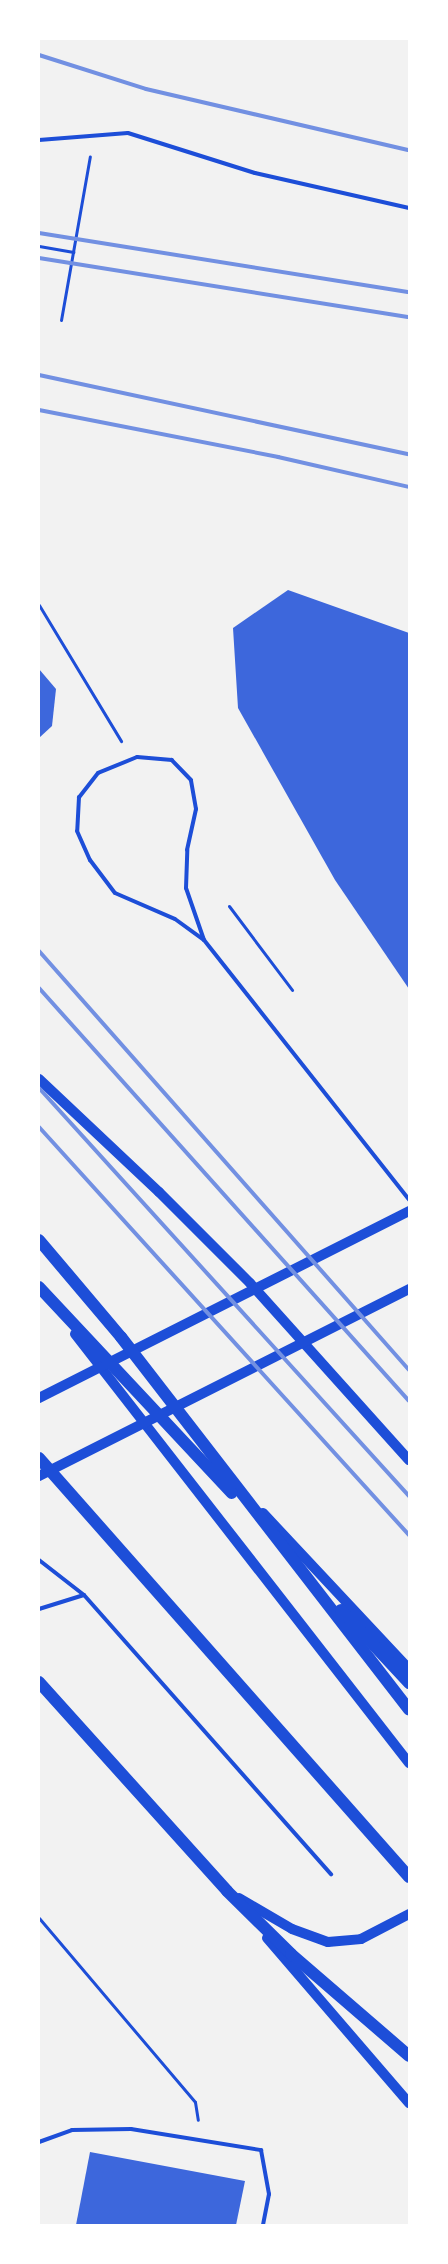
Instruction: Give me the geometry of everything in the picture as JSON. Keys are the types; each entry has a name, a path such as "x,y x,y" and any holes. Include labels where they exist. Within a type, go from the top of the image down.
{"main road":[{"path":"39,1079 159,1192 250,1283 409,1460"},
{"path":"39,1398 409,1211"},
{"path":"39,1240 121,1337 409,1710"},
{"path":"39,1288 409,1683"},
{"path":"39,1288 409,1763"},
{"path":"39,1476 409,1290"},
{"path":"39,1458 409,1876"},
{"path":"224,1471 409,1669"},
{"path":"39,1682 227,1892 409,2103"},
{"path":"227,1892 292,1929 328,1942 361,1939 391,1926 409,1914"},
{"path":"227,1892 291,1954 409,2056"}],"lane":[{"path":"39,140 128,133 255,173 409,208"},
{"path":"204,940 186,888 186,850 196,809 191,780 172,760 132,759 98,773 79,797 77,830 90,860 115,892 175,918 204,940 409,1200"},
{"path":"39,1560 84,1595 332,1874"},
{"path":"39,1609 84,1595"},
{"path":"39,2142 72,2130 131,2129 260,2150 269,2194 263,2225"}],"path":[{"path":"61,320 93,136"},
{"path":"39,246 73,252"},
{"path":"39,605 132,759"},
{"path":"229,906 292,990"},
{"path":"39,1918 195,2102 203,2141"}],"building":[{"path":"288,590 409,633 409,989 335,880 238,708 233,628"},
{"path":"39,669 56,689 52,726 39,738"},
{"path":"90,2152 245,2181 236,2225 76,2225"}],"railway":[{"path":"39,55 146,89 409,150"},
{"path":"39,233 409,292"},
{"path":"39,258 409,317"},
{"path":"39,375 409,454"},
{"path":"39,410 278,457 409,487"},
{"path":"39,951 409,1370"},
{"path":"39,988 409,1401"},
{"path":"39,1088 409,1496"},
{"path":"39,1127 409,1535"}]}
